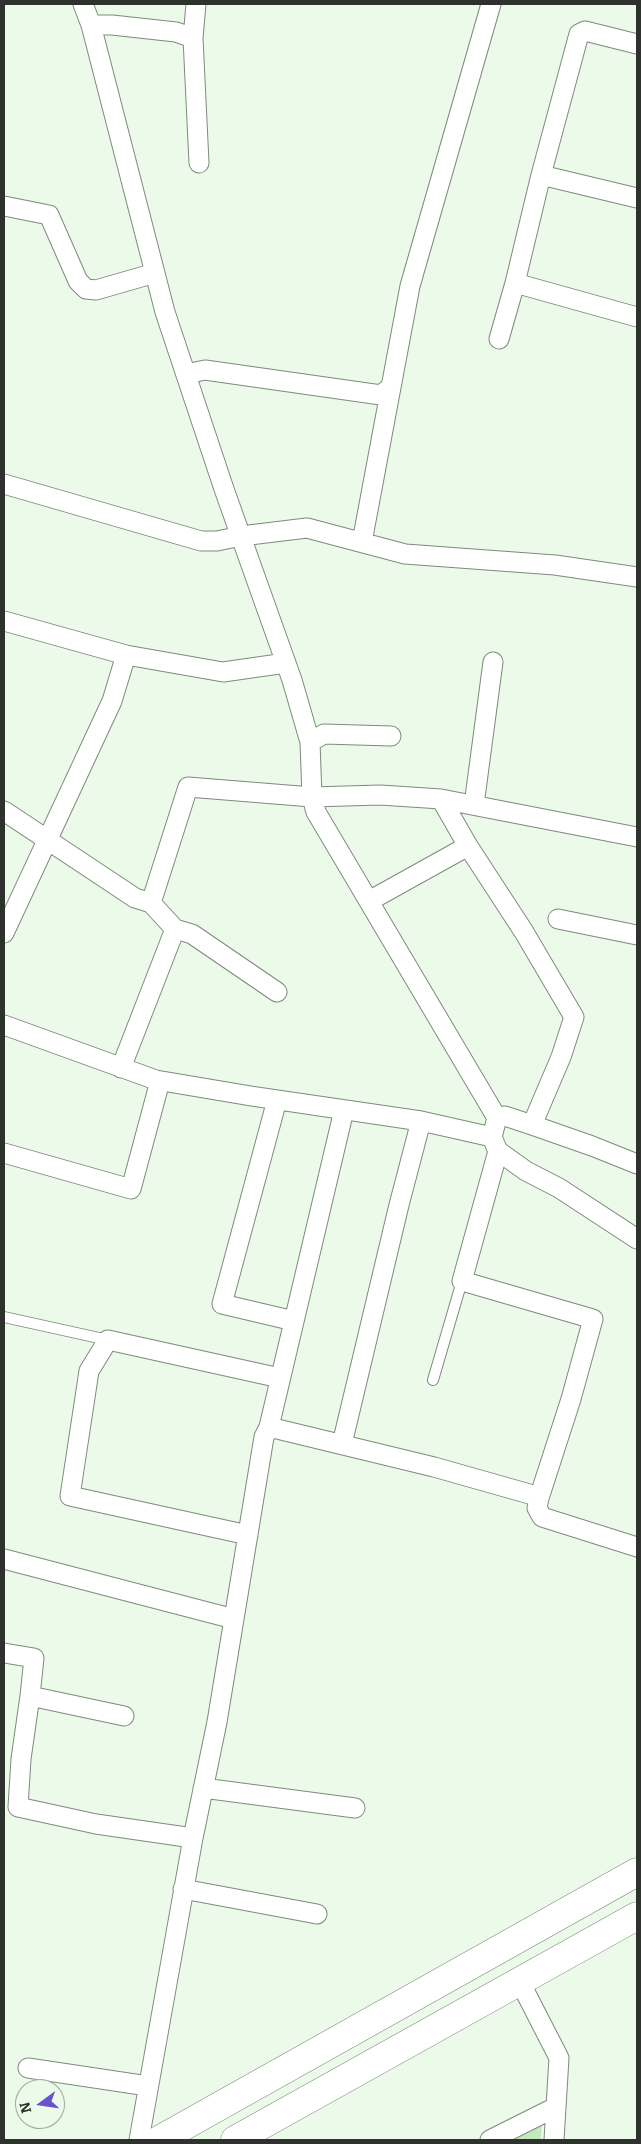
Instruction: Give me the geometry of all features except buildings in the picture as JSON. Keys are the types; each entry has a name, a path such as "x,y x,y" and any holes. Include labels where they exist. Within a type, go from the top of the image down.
{"street":[{"path":"84,4 165,312 286,663 310,742 312,797 316,812 497,1118 495,1144 462,1281 593,1319 571,1399 538,1498 537,1508 542,1518 637,1547"},
{"path":"196,4 193,38 199,163"},
{"path":"362,542 410,286 491,4"},
{"path":"91,25 112,25 176,32 193,38"},
{"path":"499,339 579,34 585,31 637,44"},
{"path":"542,175 637,198"},
{"path":"4,206 49,215 78,281 86,288 96,290 155,273"},
{"path":"515,283 637,317"},
{"path":"186,374 205,370 381,396 391,387"},
{"path":"4,484 201,541 217,541 241,536 308,528 405,554 555,565 637,577"},
{"path":"4,621 126,655 223,672 286,663"},
{"path":"4,933 112,701 126,655"},
{"path":"474,806 493,662"},
{"path":"310,742 324,734 391,736"},
{"path":"151,903 188,787 312,797 380,795 441,799 637,837"},
{"path":"441,799 468,846 524,932 574,1016 561,1057 532,1125"},
{"path":"4,811 135,898 151,903 175,929 192,934 277,992"},
{"path":"369,901 468,846"},
{"path":"558,918 637,935"},
{"path":"121,1068 175,929"},
{"path":"4,1025 160,1081 421,1121 495,1144 526,1171 559,1188 637,1239"},
{"path":"4,1153 131,1189 160,1081"},
{"path":"277,1100 222,1304 294,1322"},
{"path":"139,2140 192,1838 217,1722 264,1437 269,1427 344,1110"},
{"path":"497,1118 504,1116 532,1125 637,1164"},
{"path":"342,1444 398,1205 421,1121"},
{"path":"248,1535 70,1496 89,1371 108,1340 280,1378"},
{"path":"269,1427 434,1467 538,1498"},
{"path":"4,1559 234,1620"},
{"path":"4,1653 34,1658 21,1759 18,1807 96,1824 192,1838"},
{"path":"30,1696 124,1716"},
{"path":"203,1788 355,1808"},
{"path":"160,2140 637,1872"},
{"path":"184,1889 317,1914"},
{"path":"235,2140 637,1916"},
{"path":"520,1982 559,2058 554,2140"},
{"path":"28,2068 148,2086"},
{"path":"490,2140 556,2107"}],"lane":[{"path":"433,1380 462,1281"},
{"path":"4,1317 108,1340"}],"green space":[{"path":"542,2122 541,2140 509,2140"}]}
